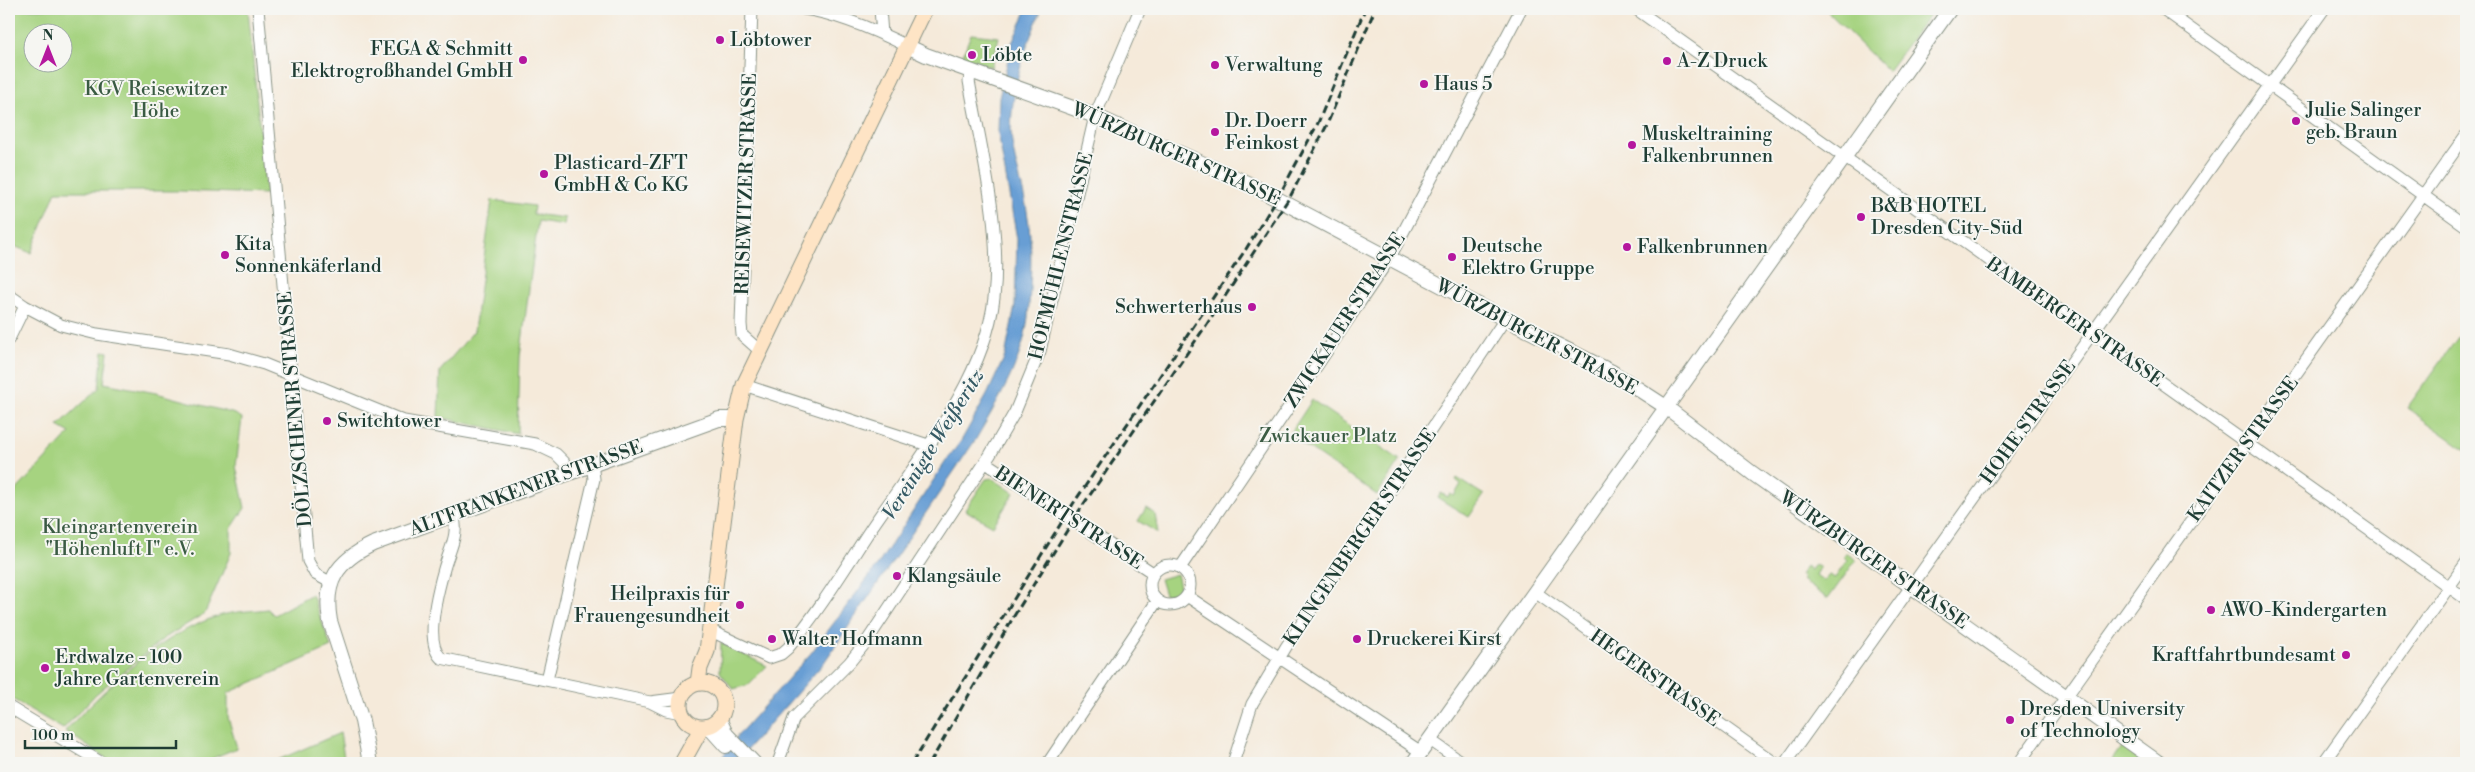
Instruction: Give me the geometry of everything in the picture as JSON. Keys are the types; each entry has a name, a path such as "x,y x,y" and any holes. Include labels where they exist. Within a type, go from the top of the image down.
{"main road":[{"path":"705,683 707,651 714,632 736,419 744,385 925,9"},
{"path":"705,683 685,690 681,698 705,724"},
{"path":"683,759 705,724 724,710 722,694 705,683"}],"street":[{"name":"DÖLZSCHENER STRASSE","path":"258,9 293,376 308,561 315,574 330,582"},
{"name":"REISEWITZER STRASSE","path":"752,9 741,324 742,335 760,351"},
{"path":"804,9 820,11 882,34 907,46"},
{"path":"880,9 882,34"},
{"name":"HOFMÜHLENSTRASSE","path":"778,763 794,718 849,663 867,641 986,463 1015,412 1040,351 1095,116 1140,9"},
{"name":"ZWICKAUER STRASSE","path":"1180,568 1389,259 1521,9"},
{"name":"BAMBERGER STRASSE","path":"1636,9 2466,599"},
{"path":"1186,596 1280,658 1417,758 1950,9"},
{"path":"2163,9 2466,226"},
{"name":"HOHE STRASSE","path":"1785,763 2324,9"},
{"name":"WÜRZBURGER STRASSE","path":"907,46 926,55 1095,116 1248,183 1389,259 1612,372 1666,407 1752,473 2159,763"},
{"path":"714,632 769,658 781,654 788,648 875,524 965,388 984,345 994,300 996,268 993,224 969,81 972,71"},
{"name":"KAITZER STRASSE","path":"2019,763 2466,135"},
{"path":"9,295 25,306 61,325 97,334 219,352 264,364 404,421 547,448 564,462 569,472"},
{"path":"9,339 25,306"},
{"name":"KLINGENBERGER STRASSE","path":"1233,763 1252,704 1280,658 1505,319"},
{"path":"744,385 928,445"},
{"name":"ALTFRANKENER STRASSE","path":"330,582 350,558 362,549 453,514 719,419 736,419"},
{"name":"BIENERTSTRASSE","path":"986,463 1153,573"},
{"path":"547,680 594,479 592,464"},
{"path":"453,514 456,532 444,568 433,625 433,646 441,658 650,702 705,724 749,762"},
{"path":"2323,763 2466,563"},
{"path":"1166,566 1180,568 1189,581 1186,596 1181,602 1172,605 1157,601 1150,588 1153,573 1166,566"},
{"path":"330,582 328,606 330,621 362,721 370,763"},
{"name":"HEGERSTRASSE","path":"1535,592 1775,763"},
{"path":"1048,763 1157,601"},
{"path":"650,702 681,698"},
{"path":"9,707 89,760 102,763"},
{"path":"1430,740 1463,763"}],"green space":[{"name":"KGV Reisewitzer Höhe","path":"9,9 248,9 266,194 179,191 56,191 31,253 9,244"},
{"path":"1825,9 1934,9 1888,71"},
{"path":"971,34 999,37 991,67 962,57"},
{"path":"492,200 534,206 533,214 565,218 564,225 538,221 520,357 518,434 438,417 440,371 474,331"},
{"path":"2464,329 2466,330 2466,450 2407,408"},
{"name":"Kleingartenverein \"Höhenluft I\" e.V.","path":"103,351 108,352 104,383 156,393 235,414 242,418 236,466 245,508 231,529 231,553 205,613 163,639 96,694 63,729 9,697 9,498 70,433 58,426 99,388"},
{"name":"Zwickauer Platz","path":"1312,400 1400,460 1377,495 1289,435"},
{"path":"992,478 1014,493 993,526 965,510 986,479"},
{"path":"1457,478 1484,495 1469,517 1438,498 1441,493 1448,497 1450,494 1454,496 1461,484 1456,480"},
{"path":"1146,508 1155,514 1158,533 1138,521"},
{"path":"1846,553 1856,560 1828,599 1802,580 1803,577 1800,575 1806,566 1811,570 1815,564 1820,568 1816,575 1824,581 1829,575 1835,578 1847,560 1844,557"},
{"path":"1177,574 1181,591 1165,595 1160,579"},
{"path":"312,594 331,647 228,693 228,717 237,748 215,757 207,763 113,763 65,731 117,679 178,634 222,615 268,609 274,615"},
{"path":"721,643 767,666 748,685 733,689 720,672"},
{"path":"340,733 345,763 271,763"},
{"path":"2122,747 2144,763 2111,763"}],"water":[{"path":"1027,9 1042,9 1020,67 1012,113 1012,139 1027,211 1031,250 1028,317 1021,349 1015,365 1001,395 976,439 823,664 735,763 718,763 739,734 811,653 877,566 961,441 987,395 1005,356 1015,306 1017,239 998,133 999,98 1012,43"}],"railway":[{"path":"912,763 1073,504 1246,249 1282,190 1318,123 1365,9"},
{"path":"930,763 1014,616 1081,508 1207,324 1291,195 1326,127 1375,9"}],"place":[{"name":"Löbtower","path":"720,40"},
{"name":"Löbte","path":"972,55"},
{"name":"FEGA & Schmitt Elektrogroßhandel GmbH","path":"523,60"},
{"name":"A-Z Druck","path":"1667,61"},
{"name":"Verwaltung","path":"1215,65"},
{"name":"Haus 5","path":"1424,84"},
{"name":"Julie Salinger geb. Braun","path":"2296,121"},
{"name":"Dr. Doerr Feinkost","path":"1215,132"},
{"name":"Muskeltraining Falkenbrunnen","path":"1632,145"},
{"name":"Plasticard-ZFT GmbH & Co KG","path":"544,174"},
{"name":"B&B HOTEL Dresden City-Süd","path":"1861,217"},
{"name":"Falkenbrunnen","path":"1627,247"},
{"name":"Kita Sonnenkäferland","path":"225,255"},
{"name":"Deutsche Elektro Gruppe","path":"1452,257"},
{"name":"Schwerterhaus","path":"1252,307"},
{"name":"Switchtower","path":"327,421"},
{"name":"Klangsäule","path":"897,576"},
{"name":"Heilpraxis für Frauengesundheit","path":"740,605"},
{"name":"AWO-Kindergarten","path":"2211,610"},
{"name":"Walter Hofmann","path":"772,639"},
{"name":"Druckerei Kirst","path":"1357,639"},
{"name":"Kraftfahrtbundesamt","path":"2346,655"},
{"name":"Erdwalze - 100 Jahre Gartenverein","path":"45,668"},
{"name":"Dresden University of Technology","path":"2010,720"}],"water label":[{"name":"Vereinigte Weißeritz","path":"934,445"}]}
